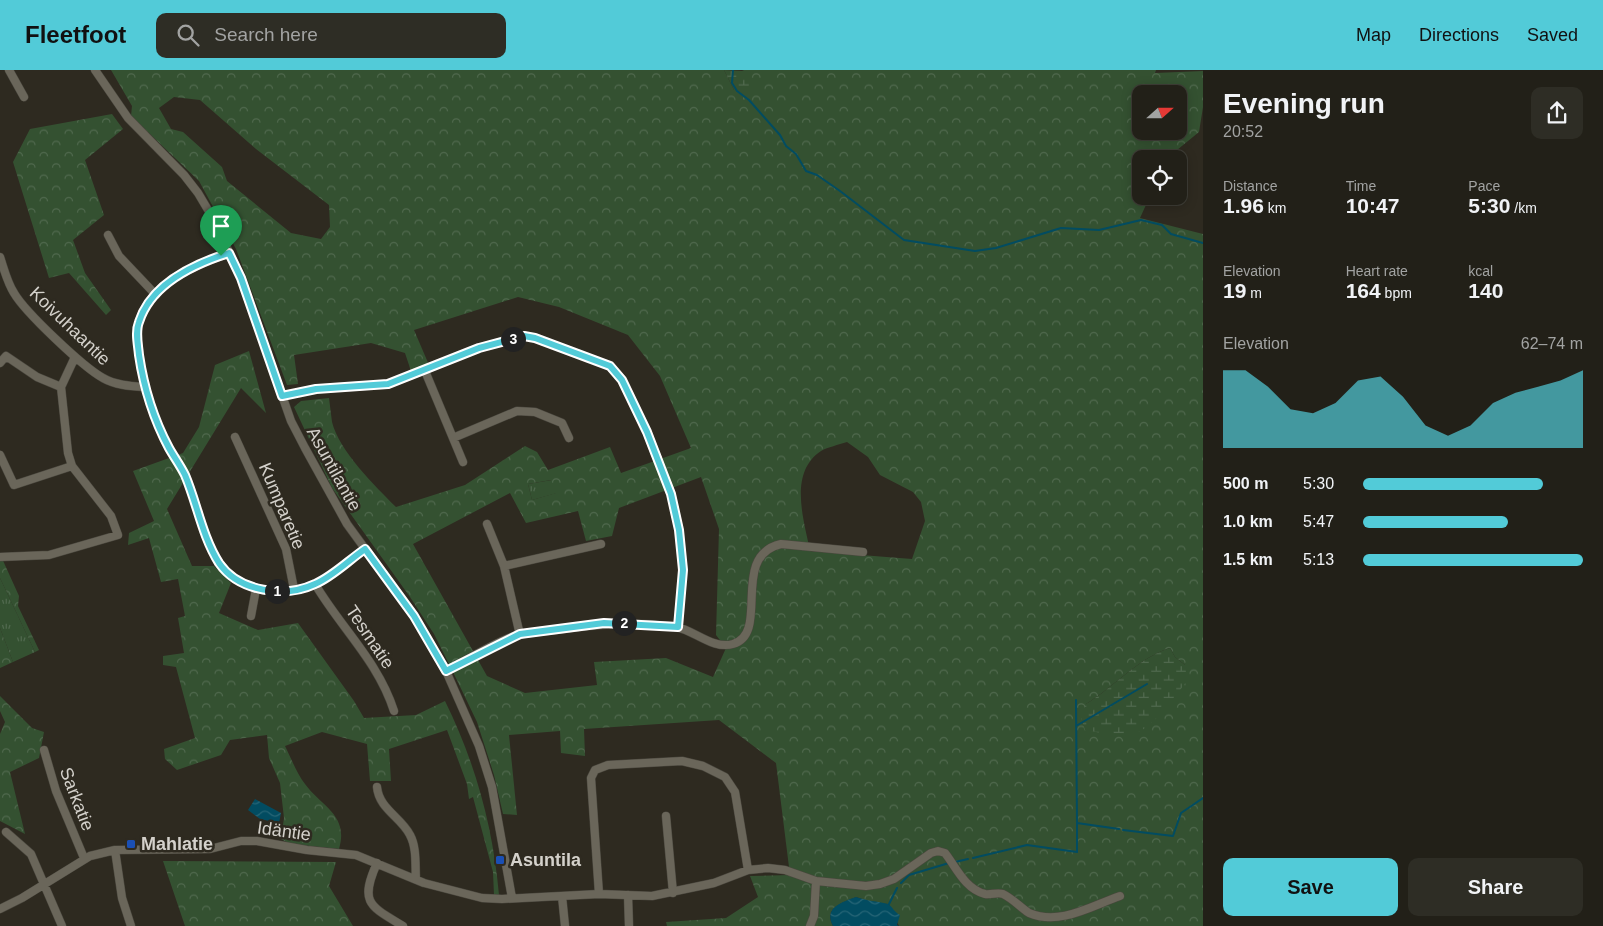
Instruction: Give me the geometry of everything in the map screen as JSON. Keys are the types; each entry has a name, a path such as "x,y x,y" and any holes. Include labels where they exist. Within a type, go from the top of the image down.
{"street":[{"path":"9,70 24,98"},
{"name":"Asuntilantie","path":"95,70 128,118 184,175 198,193 241,278 291,421 331,498 365,549 414,616 446,671 479,746 492,787 512,898"},
{"path":"108,235 119,256 156,295"},
{"path":"229,253 198,264 176,276 156,295 138,323 137,339 144,387 158,426 184,474 219,562 235,578 256,589 276,591 315,584 365,549"},
{"name":"Koivuhaantie","path":"0,257 10,285 19,300 75,357 104,379 125,386 144,387"},
{"path":"282,396 316,389 388,384 479,348 524,336 535,338 610,366 622,380 647,432 671,494 679,530 683,570 678,627"},
{"path":"0,363 6,356 37,377 61,387"},
{"path":"0,557 49,555 118,534 110,516 72,466 66,436 61,387 75,357"},
{"path":"425,370 463,462"},
{"path":"454,438 517,411 535,412 562,423 569,438"},
{"name":"Kumparetie","path":"235,437 286,549 294,589"},
{"path":"0,455 14,485 72,466"},
{"path":"488,524 504,566 520,634"},
{"path":"504,566 601,544"},
{"path":"446,671 520,634 604,623 678,627 710,641 734,644 745,636 751,616 753,573 760,556 770,547 781,544 862,552"},
{"name":"Tesmatie","path":"315,584 369,657 382,679 394,711"},
{"path":"251,616 256,589"},
{"name":"Sarkatie","path":"44,750 56,791 84,858"},
{"path":"748,870 735,792 725,777 703,766 682,761 608,764 595,770 591,778 599,894 652,896 673,893 714,883 748,870 784,870 816,881 866,886 894,879 938,851 945,853 966,882 979,892 986,894 1002,893 1030,913 1043,918 1069,918 1120,896"},
{"path":"377,786 380,801 409,832 413,841 416,879"},
{"path":"666,816 673,893"},
{"path":"6,832 31,854 62,926"},
{"name":"Idäntie","path":"0,908 22,898 84,858 116,850 210,849 241,841 257,840 307,850 356,855 441,888 482,898 599,894"},
{"path":"116,850 122,898 131,926"},
{"path":"377,863 370,880 368,895 374,908 403,926"},
{"path":"810,926 814,916 816,881"},
{"path":"628,895 629,926"},
{"path":"562,896 565,926"}],"green space":[{"path":"111,70 724,70 734,90 744,71 742,70 1156,70 1155,73 1203,71 1203,107 1199,132 1177,150 1132,150 1132,205 1146,205 1140,218 1203,234 1203,926 899,926 889,904 872,902 856,897 832,910 830,915 833,926 667,926 666,922 726,918 758,897 750,876 790,875 776,763 719,720 584,729 585,756 561,753 560,731 509,735 517,815 503,814 494,775 477,722 434,634 410,597 332,488 294,407 301,401 329,398 332,422 342,445 359,468 396,507 465,485 525,446 537,452 548,470 610,447 621,473 691,448 660,376 628,335 559,307 518,297 414,330 429,365 411,371 405,353 371,343 294,355 298,384 287,385 236,249 199,181 131,116 132,106","holes":["174,97 200,100 256,149 329,205 330,227 321,239 291,233 227,181 222,167 183,132 171,129 159,108","847,442 868,457 880,475 913,492 921,502 925,521 912,559 810,551 801,498 801,484 805,472 811,460 821,451","701,477 719,529 716,635 726,648 713,677 666,658 594,662 597,685 525,693 487,676 413,544 510,493 526,523 578,511 586,541 612,536 619,508","551,480 556,493 532,500 528,484","1170,648 1175,657 1185,665 1086,704 1126,673 1158,653"]},
{"path":"724,70 744,71 751,89 749,100 744,100 734,90"},
{"path":"112,114 123,129 85,160 104,215 73,240 85,273 111,310 106,315 69,273 49,278 13,162 30,129"},
{"path":"249,351 266,413 241,388 167,509 192,566 214,566 231,583 219,613 258,630 298,623 364,718 416,715 445,701 465,747 481,795 492,844 499,895 494,895 493,872 473,797 469,799 467,784 447,730 389,749 391,781 370,781 367,744 322,732 285,746 302,780 332,812 337,820 341,837 339,849 290,844 281,839 284,818 280,783 269,758 267,735 230,740 221,755 177,770 165,759 164,749 195,738 176,667 163,665 163,656 184,653 178,618 185,616 178,579 161,582 149,538 128,545 129,533 154,521 133,471 183,453 199,427 215,365"},
{"path":"552,480 557,493 532,500 528,484"},
{"path":"0,554 19,596 18,606 39,650 35,652 0,578"},
{"path":"0,578 35,652 13,662 0,628"},
{"path":"0,628 13,662 0,668"},
{"path":"1170,648 1175,657 1185,665 1187,681 1170,703 1149,725 1135,733 1123,735 1085,730 1081,717 1086,704 1147,659"},
{"path":"0,696 32,728 44,732 39,758 10,772 25,834 0,821 0,734 5,722 0,711"},
{"path":"163,861 336,862 329,886 353,926 185,926"}],"water":[{"path":"255,799 281,813 279,823 260,819 248,810"},
{"path":"856,897 888,904 900,915 897,925 899,926 833,926 830,915 832,910"}],"waterway":[{"path":"733,70 732,83 737,91 749,100 780,135 786,146 796,154 806,171 817,175 840,191 904,240 975,251 996,248 1061,228 1099,230 1141,220 1162,225 1171,234 1203,243"},
{"path":"1076,726 1147,684"},
{"path":"1076,700 1077,823"},
{"path":"1123,830 1173,836 1181,813 1203,798"},
{"path":"973,858 1027,845 1077,852 1077,823 1119,829"},
{"path":"955,862 968,859"},
{"path":"901,883 909,875 949,863"},
{"path":"889,904 897,888"}],"place":[{"name":"Mahlatie","path":"131,844"},
{"name":"Asuntila","path":"500,860"}],"route":[{"path":"229,253 241,278 282,396 316,389 388,384 479,348 524,336 535,338 610,366 622,380 647,432 671,494 679,530 683,570 680,623 678,627 616,622 520,634 446,671 414,616 365,549 315,584 294,589 276,591 256,589 235,578 219,562 184,474 170,450 152,411 144,387 137,333 138,323 148,304 176,276 198,264 221,256 229,253"}]}
